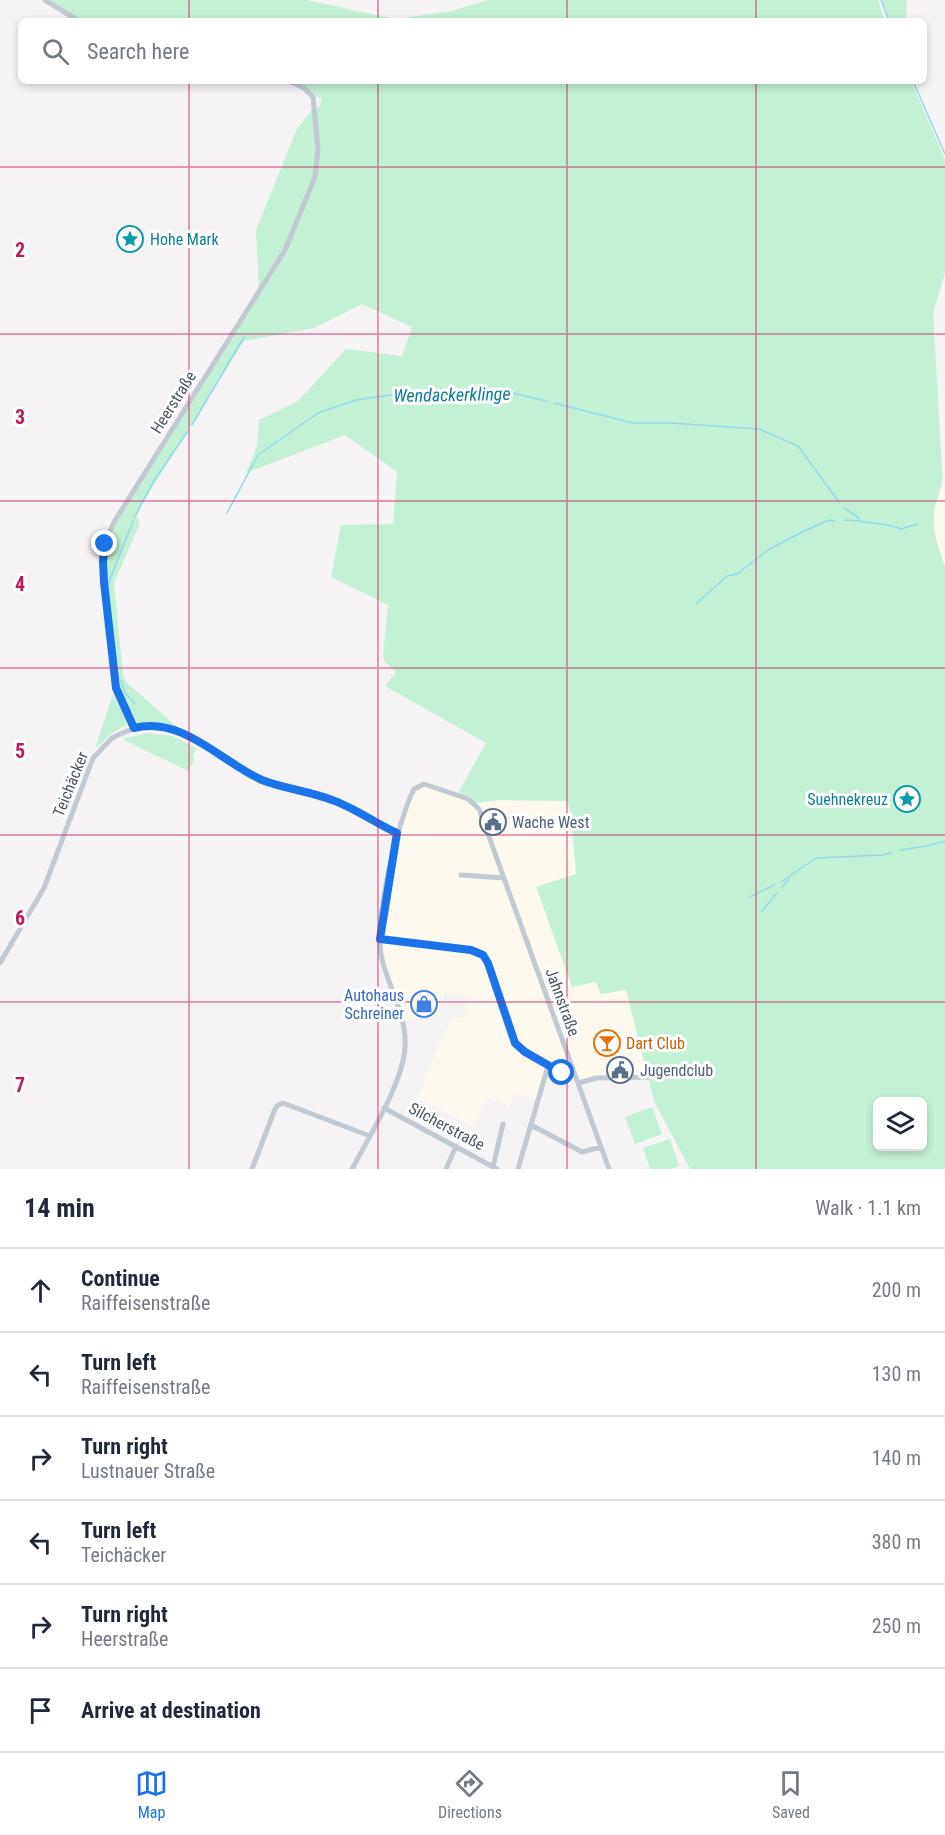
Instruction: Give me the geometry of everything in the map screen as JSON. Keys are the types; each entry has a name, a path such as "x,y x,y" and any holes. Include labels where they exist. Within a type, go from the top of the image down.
{"street":[{"path":"45,0 74,18"},
{"name":"Heerstraße","path":"134,728 116,688 103,565 107,538 119,514 285,250 315,177 318,149 313,97 304,88 295,84"},
{"name":"Teichäcker","path":"0,963 46,883 93,758 112,738 134,728 155,726 180,732 255,777 333,800 397,833"},
{"name":"Jahnstraße","path":"397,833 411,795 418,785 423,784 468,799 479,809 609,1169"},
{"path":"352,1169 384,1108 402,1063 405,1035 401,1015 382,962 380,939 397,833"},
{"path":"461,875 504,878"},
{"path":"380,939 480,952 488,963 513,1040 521,1049 548,1066 562,1073 574,1072"},
{"path":"518,1169 548,1066"},
{"path":"579,1083 597,1078 650,1077"},
{"path":"252,1169 275,1109 280,1103 370,1136"},
{"name":"Silcherstraße","path":"384,1108 495,1168"},
{"path":"495,1168 503,1124"},
{"path":"531,1125 582,1152 601,1147"},
{"path":"446,1169 456,1146"}],"shaded area":[{"path":"945,484 945,567 935,536 933,521 935,506"},
{"path":"424,784 475,803 499,800 567,801 576,874 536,887 596,981 626,989 647,1077 615,1077 579,1083 574,1073 566,1073 549,1066 538,1100 514,1093 510,1107 487,1097 474,1126 417,1098 446,1029 453,1018 464,1017 469,997 445,992 438,1016 402,1021 380,948 390,868 411,795"}],"green space":[{"path":"44,0 307,0 390,18 77,18"},
{"path":"488,0 878,0 884,18 402,18 452,11"},
{"path":"881,0 907,0 906,18 888,18"},
{"path":"293,84 912,84 945,160 945,273 933,313 943,474 934,523 945,567 945,1169 690,1169 654,1101 626,990 601,994 596,982 572,987 536,887 576,874 571,812 567,801 499,800 475,803 457,795 486,743 385,686 396,672 383,657 388,605 331,577 341,525 393,524 397,472 345,435 246,473 257,446 259,420 298,401 346,349 402,356 412,327 362,304 314,328 244,341 142,504 137,517 140,523 114,583 123,675 126,682 176,726 176,730 134,728 118,697 103,565 109,532 259,291 256,230 297,129 310,112 320,106 322,99"},
{"path":"113,694 126,717 127,724 111,734 95,749"},
{"path":"146,733 172,736 197,748 193,755 194,761 188,771 122,739"},
{"path":"652,1107 662,1134 635,1144 625,1117"},
{"path":"670,1139 679,1166 670,1169 650,1169 643,1148"}],"waterway":[{"path":"881,0 888,18"},
{"path":"914,84 945,154"},
{"path":"192,425 244,337"},
{"name":"Wendackerklinge","path":"227,513 258,455 318,413 356,400 412,392 509,392 546,401"},
{"name":"Wendackerklinge","path":"554,403 633,423 759,429 798,446 839,502"},
{"path":"135,516 155,479 188,431"},
{"name":"Wendackerklinge","path":"844,508 858,517 859,521 901,529 918,524"},
{"path":"697,603 727,576 737,574 768,550 829,520 834,521"},
{"path":"845,520 859,521"},
{"path":"107,587 133,521"},
{"path":"107,592 113,636"},
{"path":"121,680 125,693 135,704"},
{"path":"900,850 945,841"},
{"path":"781,882 816,858 891,853"},
{"path":"782,887 789,879"},
{"path":"750,897 774,885"},
{"path":"762,911 777,893"}],"place":[{"name":"Hohe Mark","path":"130,239"},
{"name":"Suehnekreuz","path":"907,799"},
{"name":"Wache West","path":"493,822"},
{"name":"Autohaus Schreiner","path":"424,1004"},
{"name":"Dart Club","path":"607,1043"},
{"name":"Jugendclub","path":"620,1070"}],"route":[{"path":"105,544 104,582 116,688 118,697 129,714 134,728 155,726 180,732 255,777 333,800 397,833 380,939 480,952 488,963 515,1043 525,1052 562,1073"}]}
